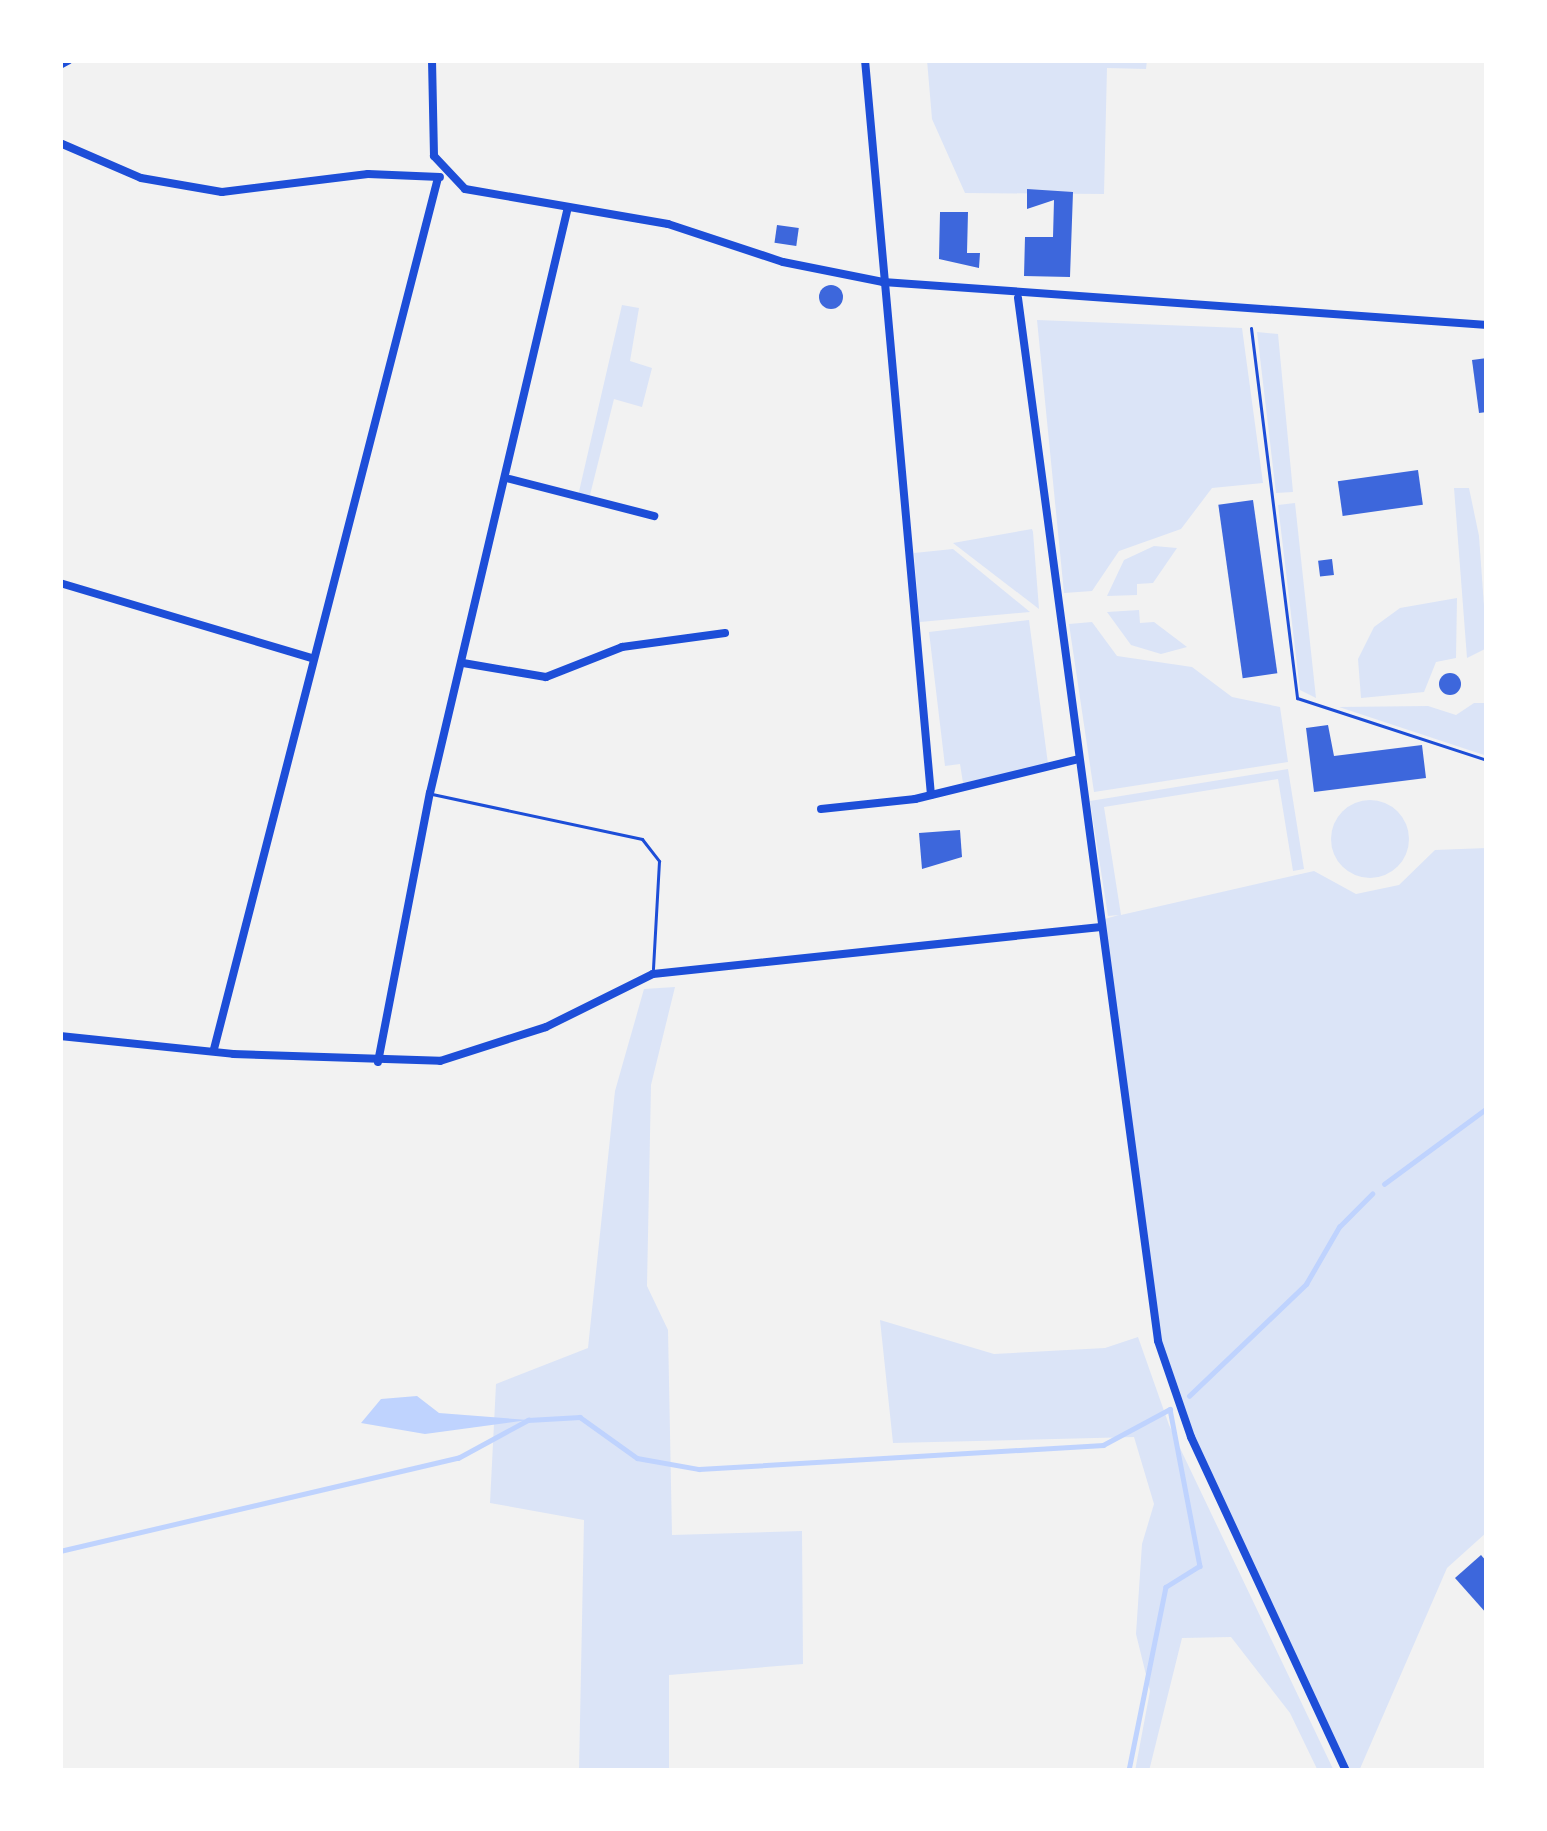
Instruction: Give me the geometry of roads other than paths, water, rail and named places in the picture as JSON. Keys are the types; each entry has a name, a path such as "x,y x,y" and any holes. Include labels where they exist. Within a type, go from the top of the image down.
{"street":[{"path":"60,65 69,60"},
{"path":"214,1048 311,658 443,177 431,144 432,60"},
{"path":"865,60 931,795"},
{"path":"60,143 141,178 222,192 368,174 443,177 465,190 668,224 783,262 884,282 1018,298 1487,325"},
{"path":"377,1062 430,793 510,479 568,207"},
{"path":"1018,298 1075,760 1158,1341 1191,1437 1346,1771"},
{"path":"510,479 654,516"},
{"path":"60,583 311,658"},
{"path":"463,664 546,677 622,647 724,633"},
{"path":"820,809 931,795 1075,760"},
{"path":"60,1036 377,1062 489,1050 653,974 1099,927"}],"lane":[{"path":"1252,328 1297,698 1487,760"},
{"path":"430,793 642,839 659,861 653,974"}],"water":[{"path":"417,1396 439,1413 528,1420 425,1434 361,1423 381,1399"}],"waterway":[{"path":"1384,1184 1487,1108"},
{"path":"1189,1396 1306,1284 1339,1227 1372,1194"},
{"path":"60,1551 458,1458 528,1420 580,1417 637,1458 699,1469 1103,1445 1170,1409 1200,1566 1166,1587 1129,1771"}]}
